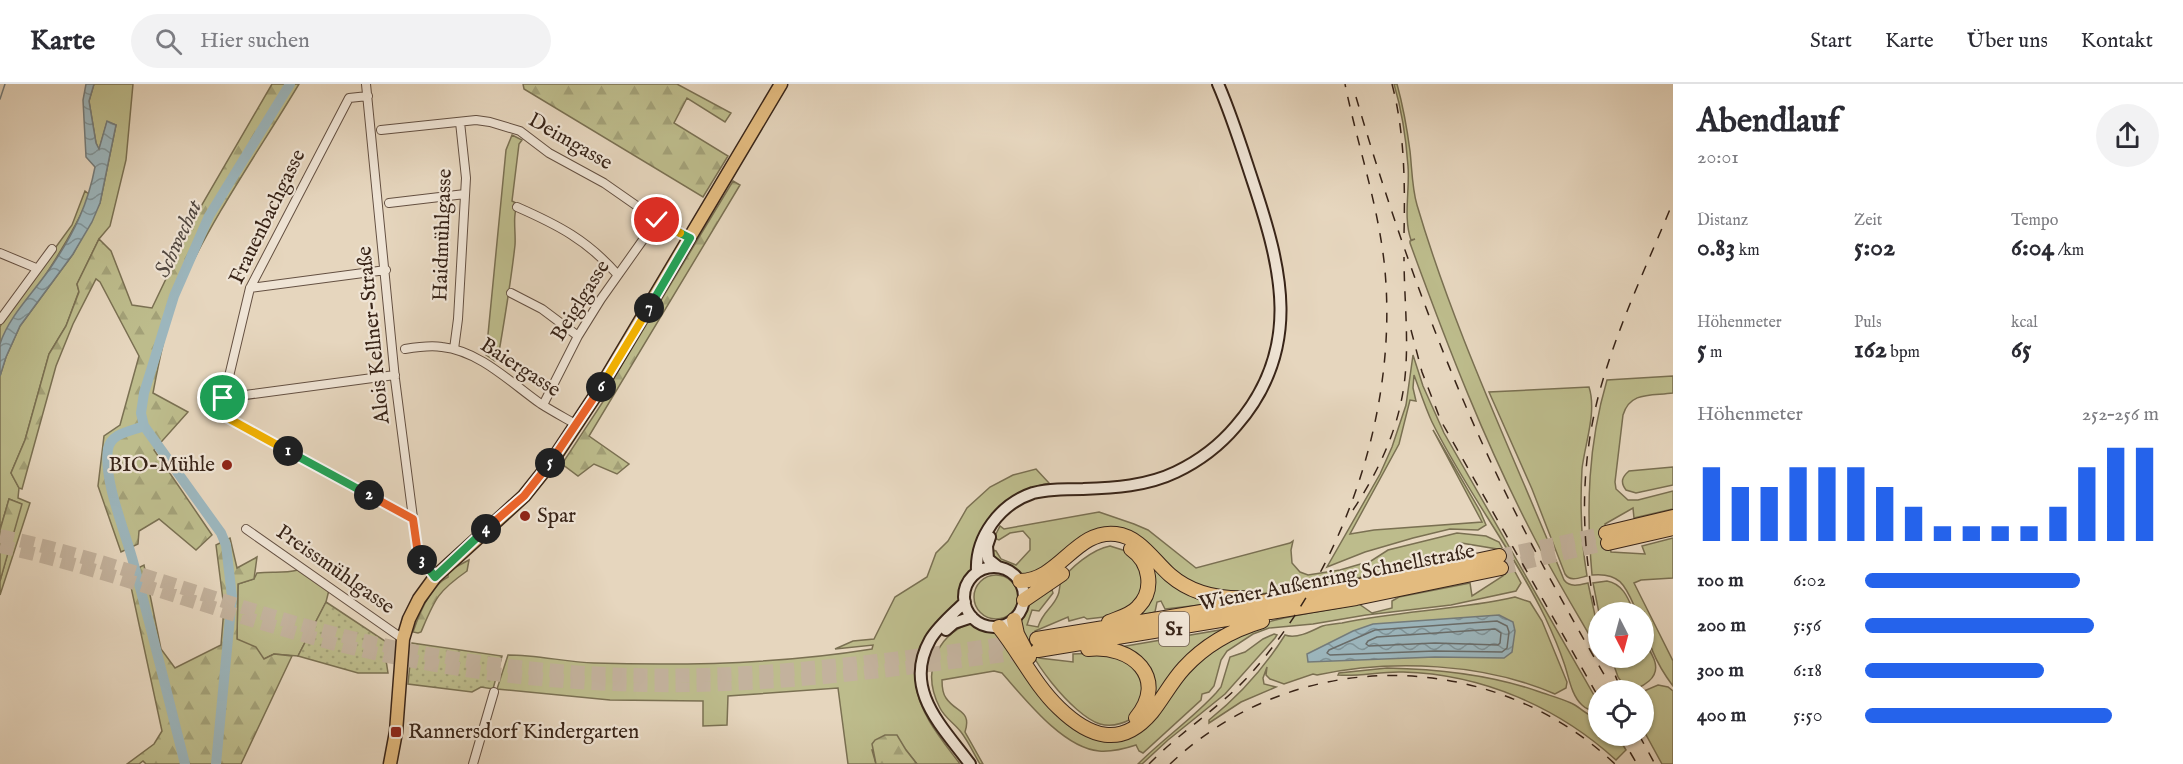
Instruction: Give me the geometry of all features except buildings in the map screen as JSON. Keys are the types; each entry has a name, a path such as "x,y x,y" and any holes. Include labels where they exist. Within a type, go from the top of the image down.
{"highway":[{"path":"1673,517 1607,538 1673,528"},
{"path":"1020,581 1032,581 1047,574 1079,546 1091,539 1103,534 1117,534 1143,547 1168,574 1197,592 1217,597 1252,598 1268,602"},
{"path":"1024,600 1059,576 1083,551 1093,545 1116,542 1131,548 1141,557 1147,569 1148,587 1144,599 1126,616 1078,633"},
{"name":"Wiener Außenring Schnellstraße","path":"1500,562 1362,597 1063,647 1038,645 1078,633 1268,602 1411,576 1500,562"},
{"path":"999,627 1023,664 1058,707 1080,726 1094,734 1110,735 1125,733 1139,725 1184,669 1212,643 1229,633 1273,618 1285,610"},
{"path":"1014,620 1017,633 1030,660 1065,703 1084,719 1096,726 1109,728 1123,726 1135,719 1145,707 1149,692 1145,670 1134,658 1113,650 1094,648 1080,650 1063,647"}],"main road":[{"path":"390,764 396,732 403,639 414,609 435,577 524,496 552,461 690,238 781,84"},
{"path":"977,572 981,543 995,520 1005,509 1033,494 1051,490 1117,488 1146,482 1175,472 1224,440 1247,413 1259,394 1277,347 1281,317 1280,284 1268,226 1218,84"},
{"path":"995,520 987,546 988,559 998,567 1010,571 1020,581 1024,591 1023,608 1014,620 999,627 983,625 972,617 965,602 966,586 977,572 985,568 998,567"},
{"path":"965,602 931,639 921,667 926,703 938,724 970,764"},
{"path":"946,732 930,695 927,673 929,659 933,647 945,630 954,623 972,617"}],"street":[{"name":"Alois Kellner-Straße","path":"366,84 395,375 413,519 418,554 435,577"},
{"name":"Frauenbachgasse","path":"368,96 349,98 250,288 220,410 226,417 413,519"},
{"name":"Deimgasse","path":"381,130 476,120 520,131 549,153 604,183 657,220 690,238"},
{"name":"Haidmühlgasse","path":"454,349 458,319 466,178 460,122"},
{"path":"389,203 465,194"},
{"path":"517,207 573,235 603,259 617,274"},
{"name":"Beiglgasse","path":"543,405 579,336 617,274 657,220"},
{"path":"1,317 52,249"},
{"path":"0,253 36,268"},
{"path":"250,288 386,270"},
{"path":"511,293 542,309 579,336"},
{"name":"Baiergasse","path":"405,349 431,346 454,349 494,367 543,405 577,424"},
{"path":"223,398 395,375"},
{"name":"Preissmühlgasse","path":"246,529 403,639"},
{"path":"473,764 494,692"}],"green space":[{"path":"94,84 133,84 126,160 110,226 99,239 77,284 79,291 66,326 49,354 25,440 11,473 19,488 18,498 30,503 0,595 0,581 21,504 9,499 0,530 0,376 20,326 73,254 100,203 116,125 107,122 99,150 89,101"},
{"path":"272,84 299,84 223,206 183,282 169,322 153,393 188,412 154,450 212,535 196,550 159,519 139,531 138,544 121,552 98,486 104,436 120,425 139,356 100,282 96,279 73,324 56,366 22,489 19,488 11,473 25,440 49,354 66,326 79,292 77,284 99,239 111,251 132,305 152,308 200,208"},
{"path":"523,84 677,84 731,113 725,122 687,98 674,123 728,156 703,197 524,89"},
{"path":"1394,84 1397,84 1405,117 1415,199 1432,253 1467,348 1564,580 1572,585 1588,583 1592,602 1588,602 1588,633 1544,555 1500,469 1453,357 1410,243 1415,239 1411,240 1407,222 1407,156"},
{"path":"512,135 522,140 519,144 512,201 518,204 515,218 515,245 499,352 495,361 486,355 506,150"},
{"path":"733,181 740,185 589,436 629,464 617,474 594,464 578,476 562,464 610,391 614,378"},
{"path":"85,191 90,195 72,232 0,345 0,327 4,318 72,225"},
{"path":"1413,355 1423,386 1444,433 1588,685 1588,709 1575,696 1560,652 1532,592 1445,447 1429,416 1414,375 1413,388 1416,401 1410,400 1399,444 1350,534 1374,530 1482,522 1433,430 1486,525 1478,530 1450,529 1413,538 1365,552 1327,567 1380,474 1406,405"},
{"path":"1673,376 1673,393 1636,398 1626,407 1623,415 1615,482 1616,489 1628,500 1638,500 1673,491 1673,509 1634,518 1633,508 1605,524 1611,552 1645,554 1642,546 1673,538 1673,578 1641,580 1634,583 1644,602 1632,602 1626,589 1617,579 1610,576 1592,575 1589,525 1590,477 1596,428 1607,380"},
{"path":"1589,387 1592,407 1582,469 1581,496 1582,536 1587,576 1572,579 1565,574 1532,489 1489,392"},
{"path":"1673,467 1673,485 1636,493 1626,490 1622,482 1629,471"},
{"path":"1036,469 1049,483 1015,496 996,510 989,519 977,540 971,571 964,583 961,598 934,625 920,649 915,676 918,696 933,727 960,764 917,764 906,750 872,750 876,764 848,764 838,688 728,696 727,725 703,726 703,701 610,700 497,689 508,655 594,663 699,664 803,658 872,649 873,645 835,649 853,641 874,639 895,597 927,577 936,553 948,541 967,508 990,487 1013,475"},
{"path":"9,499 22,504 0,581 0,530"},
{"path":"1099,512 1148,530 1196,568 1293,541 1292,563 1300,572 1308,575 1340,570 1371,561 1388,550 1457,533 1486,536 1499,542 1521,583 1516,591 1451,605 1269,628 1253,634 1227,651 1221,660 1214,686 1209,692 1202,694 1201,700 1143,753 1136,745 1118,750 1099,751 1085,748 1072,741 1046,721 1002,673 994,671 942,680 946,698 965,716 967,725 965,732 983,764 980,764 964,736 942,712 932,682 932,670 940,647 958,629 970,623 987,631 998,632 1019,667 1047,705 1064,721 1081,734 1100,740 1120,740 1141,731 1178,685 1200,663 1232,637 1245,630 1276,620 1359,604 1372,613 1392,608 1392,601 1399,597 1470,583 1472,596 1503,576 1497,549 1461,543 1464,556 1333,583 1247,596 1189,585 1155,555 1104,532 1052,568 1023,576 1004,566 994,555 993,550 1001,559 1016,565 1030,550 1030,539 1023,531 1010,533 999,540 994,538 1000,526 1004,529"},
{"path":"230,538 237,568 257,557 254,579 238,584 237,639 256,647 264,659 274,654 292,656 241,764 146,764 143,761 139,764 127,764 154,744 162,731 131,587 130,572 144,565 161,649 175,668 221,645 224,608 216,545"},
{"path":"1110,546 1129,552 1141,565 1142,590 1130,607 1113,616 1087,619 1084,617 1069,621 1068,617 1035,631 1039,658 1073,662 1073,654 1099,653 1132,661 1146,690 1131,719 1120,724 1108,725 1089,719 1052,683 1024,638 1021,620 1030,604 1052,590 1053,593 1039,611 1032,610 1027,625 1038,627 1056,599 1061,582 1070,571 1089,555"},
{"path":"469,560 467,571 438,597 421,632 413,632 426,601 436,587 448,577 448,571"},
{"path":"1149,561 1218,603 1165,609 1161,601 1157,602 1155,612 1132,618 1142,611"},
{"path":"298,570 329,590 326,602 298,656 274,654 264,659 237,639 238,584 254,579 257,573"},
{"path":"996,575 1011,582 1018,597 1011,612 996,619 981,612 974,597 981,582"},
{"path":"1607,581 1617,585 1629,602 1597,602 1593,583"},
{"path":"1515,597 1530,602 1542,621 1567,682 1566,688 1555,694 1498,676 1438,667 1376,667 1346,670 1313,674 1284,684 1266,675 1267,667 1263,678 1264,684 1276,687 1241,702 1209,723 1209,720 1251,680 1285,635 1298,636 1322,626"},
{"path":"326,602 391,645 386,660 388,673 358,673 298,656"},
{"path":"1654,623 1673,661 1673,686 1654,655"},
{"path":"1226,629 1153,700 1153,681 1148,666 1137,655 1120,647"},
{"path":"1274,634 1277,635 1275,638 1225,694 1142,764 1138,764 1216,693 1221,687 1230,657 1245,652"},
{"path":"412,643 502,656 493,689 481,687 472,692 408,684"},
{"path":"1654,659 1655,661 1655,672 1650,680 1620,680 1615,668 1654,668"},
{"path":"1387,668 1444,671 1500,680 1575,705 1588,714 1588,737 1544,709 1490,687 1461,679 1403,672 1338,675 1339,673"},
{"path":"1654,687 1668,687 1673,691 1673,764 1662,764 1652,746 1654,746"},
{"path":"885,735 897,735 917,764 876,764 872,744"},
{"path":"1599,746 1624,746 1626,750 1616,760"}],"water":[{"path":"86,84 94,84 89,101 99,149 107,121 116,125 100,203 92,222 73,254 20,326 0,376 0,344 4,333 61,252 74,229 88,193 95,167 86,157 83,100"},
{"path":"1499,615 1513,622 1515,631 1512,652 1504,658 1435,657 1308,662 1307,654 1353,631 1373,624"}],"waterway":[{"path":"0,99 5,84"},
{"name":"Schwechat","path":"216,764 232,597 226,545 221,533 144,426 141,413 144,393 174,296 209,216 290,84"},
{"name":"Schwechat","path":"144,426 122,433 113,439 108,449 107,462 116,507 141,590 185,764"}],"tunnel":[{"path":"1499,556 1606,533"},
{"path":"0,536 95,560 330,632 423,653 515,667 654,676 747,673 856,663 1037,639"},
{"path":"1501,568 1608,543"},
{"path":"0,546 47,557 327,642 466,670 559,681 653,685 782,681 1029,652"}],"railway":[{"path":"1149,764 1242,683 1287,627 1316,581 1340,531 1360,479 1374,425 1384,370 1387,315 1381,239 1345,84"},
{"path":"1392,84 1402,140 1404,236"},
{"path":"1356,97 1384,189 1450,370 1503,488 1533,547 1607,680"},
{"path":"1594,602 1588,567 1584,508 1588,448 1593,419 1615,342 1673,202"},
{"path":"1353,510 1380,463 1399,413 1407,347 1404,257"},
{"path":"1411,330 1422,372 1441,421 1589,680"},
{"path":"1612,668 1617,680"},
{"path":"1170,764 1220,725 1275,698 1333,681 1392,676 1452,681 1510,698 1565,725 1615,764"},
{"path":"1626,746 1637,764"},
{"path":"1645,746 1655,764"}],"place":[{"name":"BIO-Mühle","path":"227,465"},
{"name":"Spar","path":"525,516"},
{"name":"Rannersdorf Kindergarten","path":"396,732"}],"route":[{"path":"223,398 220,410 226,417 413,519 418,554 435,577 452,559 524,496 552,461 599,390 690,238 657,220"}]}
